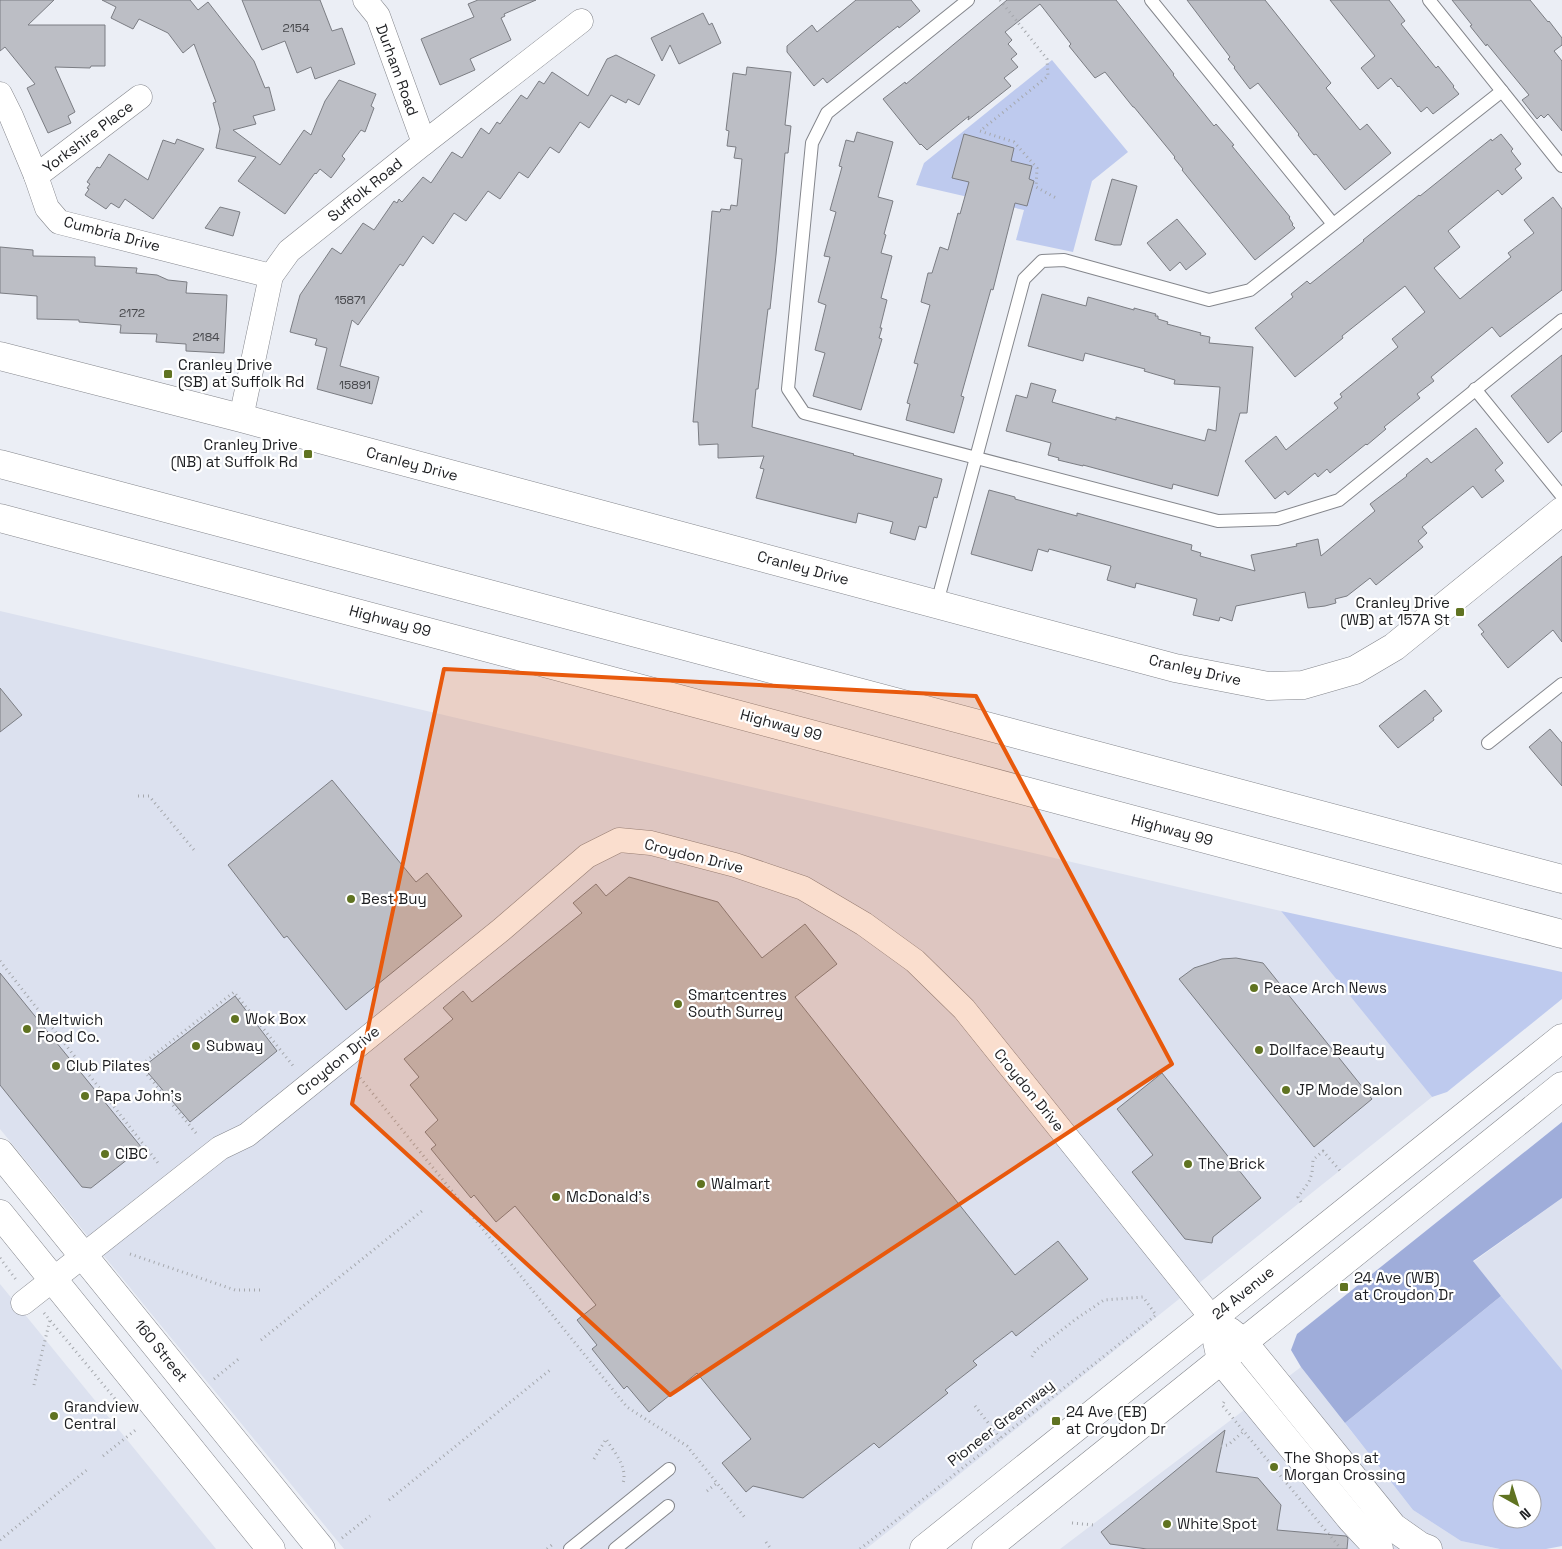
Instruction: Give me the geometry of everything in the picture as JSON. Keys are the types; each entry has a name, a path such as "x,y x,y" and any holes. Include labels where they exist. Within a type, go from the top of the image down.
{"main road":[{"name":"Cranley Drive","path":"0,356 241,418 1175,668 1268,686 1303,685 1355,670 1394,647 1562,511"},
{"path":"0,464 1562,880"},
{"name":"Highway 99","path":"0,518 1562,934"},
{"name":"24 Avenue","path":"924,1549 1562,1038"},
{"path":"986,1549 1562,1086"},
{"name":"160 Street","path":"0,1153 83,1256 331,1544"},
{"path":"0,1214 271,1549"},
{"name":"Croydon Drive","path":"1212,1318 1243,1342 1393,1527 1420,1546 1428,1549"},
{"name":"Croydon Drive","path":"1212,1318 1221,1360 1351,1519 1379,1549"}],"street":[{"name":"Durham Road","path":"365,0 378,16 424,143"},
{"name":"Suffolk Road","path":"241,418 272,276 289,250 581,21"},
{"name":"Cumbria Drive","path":"0,94 36,176 47,208 60,222 272,276"},
{"name":"Yorkshire Place","path":"36,176 140,97"},
{"name":"Croydon Drive","path":"23,1303 220,1148 247,1135 501,930 587,856 619,840 651,843 735,865 803,888 864,924 915,961 964,1009 1212,1318"}],"lane":[{"path":"968,0 826,113 812,143 788,388 804,413 1218,522 1277,519 1339,500 1562,320"},
{"path":"1151,0 1333,224"},
{"path":"1429,0 1562,166"},
{"path":"936,603 1024,279 1042,261 1064,260 1209,300 1250,290 1502,91"},
{"path":"1475,389 1562,496"},
{"path":"1488,743 1562,684"},
{"path":"570,1549 669,1469"},
{"path":"615,1549 668,1506"}],"path":[{"path":"1000,0 1048,59 1048,76 980,131 1014,142 1038,168 1036,187 1056,198"},
{"path":"138,796 149,796 194,850"},
{"path":"0,961 158,1163"},
{"path":"196,1134 140,1066 234,992 294,1067"},
{"path":"357,1074 627,1407 687,1446 746,1519"},
{"path":"1301,1202 1298,1197 1312,1174 1313,1160 1324,1150 1342,1173"},
{"path":"447,1191 450,1188"},
{"path":"261,1340 422,1211"},
{"path":"130,1254 234,1290 263,1290"},
{"path":"0,1258 15,1279"},
{"name":"Pioneer Greenway","path":"860,1549 1156,1315 1144,1297 1104,1300 1076,1318 1036,1350 1030,1360"},
{"path":"34,1385 50,1320"},
{"path":"574,1351 578,1348"},
{"path":"213,1380 241,1357"},
{"path":"389,1500 550,1370"},
{"path":"1225,1400 1222,1405 1341,1549"},
{"path":"975,1406 1000,1438"},
{"path":"104,1456 138,1428"},
{"path":"1221,1446 1228,1445 1244,1432"},
{"path":"594,1459 606,1440 622,1465 625,1478 621,1489"},
{"path":"0,1540 88,1469"},
{"path":"707,1491 717,1483"},
{"path":"331,1544 370,1516"},
{"path":"1072,1523 1094,1525"},
{"path":"766,1542 771,1549"},
{"path":"547,1549 554,1543"}],"highlighted area":[{"path":"444,669 976,696 1172,1064 670,1395 352,1104"}],"shaded area":[{"path":"1052,60 1128,152 1092,181 1073,252 1016,240 1024,210 916,185 924,163"},
{"name":"Smartcentres South Surrey","path":"0,611 1281,911 1432,1097 866,1549 344,1549 0,1129"},
{"path":"1281,911 1562,972 1562,999 1447,1092 1432,1097"},
{"path":"1562,1122 1562,1198 1473,1261 1501,1296 1345,1423 1301,1367 1291,1350 1297,1334"},
{"path":"1562,1198 1562,1370 1473,1262"},
{"name":"Grandview Central","path":"0,1284 216,1549 0,1549"},
{"path":"1501,1296 1562,1370 1562,1546 1546,1549 1500,1549 1461,1541 1413,1510 1345,1423"},
{"name":"The Shops at Morgan Crossing","path":"1301,1367 1413,1510 1461,1541 1500,1549 1060,1549"}],"building":[{"path":"0,0 54,0 28,25 105,25 105,66 91,66 90,68 55,67 75,112 68,116 71,123 48,133 27,88 35,84 5,47 0,51"},
{"path":"102,0 190,0 198,10 208,2 254,61 265,88 269,87 275,110 253,116 256,124 233,130 280,165 304,130 311,135 325,101 339,80 376,94 371,106 374,108 365,132 361,130 342,156 345,159 331,178 320,169 285,214 238,181 256,157 216,148 220,129 213,103 216,102 194,44 183,53 168,33 139,19 133,29 111,18 116,7"},
{"path":"242,0 320,0 332,31 342,28 355,64 315,79 311,67 297,73 285,41 262,50"},
{"path":"478,0 536,0 504,14 505,16 501,18 511,40 470,59 475,70 440,85 421,39 474,17 468,4"},
{"path":"856,0 911,0 920,11 899,28 898,26 827,83 823,78 814,86 787,52 787,46 812,25 817,32"},
{"path":"1007,0 1116,0 1214,126 1216,124 1234,145 1232,146 1290,217 1295,228 1255,260 1182,170 1175,157 1105,72 1095,78 1069,46 1071,44 1040,4 1005,32 1012,40 1008,44 1017,54 1011,59 1018,67 1004,78 1011,86 968,120 969,116 927,150 920,145 883,99 905,82 906,84"},
{"path":"1187,0 1265,0 1331,83 1326,88 1360,130 1367,124 1391,153 1345,190 1316,154 1314,155 1258,83 1250,89 1228,59 1230,57"},
{"path":"1330,0 1389,0 1405,21 1401,24 1436,68 1438,66 1459,94 1433,114 1427,107 1421,112 1391,78 1378,89 1361,68 1375,56"},
{"path":"1452,0 1530,0 1549,21 1562,38 1562,45 1554,51 1562,61 1562,131 1548,114 1544,118 1541,115 1537,119 1522,100 1529,95 1487,44 1486,46"},
{"path":"703,13 709,25 712,23 721,43 679,64 670,45 662,61 651,38"},
{"path":"616,55 655,75 639,105 628,99 626,103 611,95 589,128 580,122 559,153 550,147 528,178 519,172 500,199 488,191 466,221 454,213 433,244 423,236 403,266 400,264 358,325 352,320 340,366 379,377 372,404 317,389 327,348 315,345 317,339 290,332 300,295 332,248 341,254 363,223 374,230 394,201 397,203 399,199 402,202 423,177 431,183 452,152 462,158 481,128 489,134 497,122 500,124 521,95 527,99 539,81 544,84 552,72 588,96 607,59"},
{"path":"747,67 791,72 785,125 791,126 788,153 785,153 770,309 768,309 752,427 942,479 937,498 934,497 926,528 919,526 915,540 890,533 893,522 858,513 856,523 756,498 764,469 760,468 764,456 718,458 718,444 699,445 698,422 693,422 712,211 730,210 731,205 737,206 742,159 734,158 736,147 727,146 729,131 726,130 733,73 746,75"},
{"path":"857,132 893,142 878,197 893,201 881,253 892,256 881,298 887,300 880,328 882,328 879,338 882,339 861,410 813,396 825,353 815,350 826,305 818,302 830,257 824,256 836,212 830,210 842,167 839,166 846,140 854,142"},
{"path":"964,134 1014,148 1011,161 1032,166 1029,179 1034,181 1027,206 1015,203 993,290 991,289 961,396 964,397 954,433 906,420 910,404 907,403 918,364 914,363 930,305 921,302 928,273 932,273 940,247 948,250 969,182 952,178"},
{"path":"1501,134 1513,149 1511,151 1521,164 1515,169 1522,178 1502,195 1498,190 1448,231 1460,247 1434,268 1460,299 1511,257 1508,253 1534,233 1524,220 1553,197 1562,209 1562,290 1500,337 1492,327 1431,377 1434,381 1417,394 1420,398 1384,427 1386,429 1330,473 1327,469 1318,477 1315,473 1288,495 1285,491 1275,499 1245,461 1276,436 1286,450 1338,408 1334,403 1342,397 1340,394 1398,347 1392,339 1425,312 1405,286 1342,336 1343,338 1295,377 1255,328 1293,297 1291,294 1307,281 1310,284 1419,195 1491,139 1492,141"},
{"path":"177,139 204,149 153,219 125,199 119,208 111,203 106,209 85,195 90,184 87,182 97,167 100,168 109,154 148,180 163,140 175,144"},
{"path":"1112,179 1137,186 1121,245 1095,240"},
{"path":"220,207 240,212 233,236 205,228"},
{"path":"1177,219 1206,254 1186,270 1180,262 1170,271 1147,243"},
{"path":"0,247 33,250 33,256 95,257 95,266 137,268 136,273 157,275 168,280 187,282 186,293 227,295 224,353 186,351 186,344 156,342 157,334 120,333 121,325 79,322 79,320 37,319 37,296 0,293"},
{"path":"1042,294 1086,306 1088,297 1134,310 1134,308 1156,314 1155,316 1158,316 1158,319 1168,322 1167,324 1210,337 1209,343 1253,347 1247,413 1240,413 1218,496 1173,484 1172,489 1058,460 1059,458 1048,455 1051,443 1006,431 1016,395 1027,398 1031,383 1056,390 1052,402 1116,420 1116,417 1205,441 1208,429 1216,431 1220,387 1174,384 1175,380 1144,371 1145,369 1085,353 1083,361 1028,346"},
{"path":"1562,355 1562,431 1548,443 1511,396"},
{"path":"1476,428 1503,463 1495,470 1504,481 1482,498 1473,486 1422,527 1427,533 1418,541 1423,547 1376,585 1370,578 1347,596 1335,599 1336,603 1325,606 1308,608 1305,592 1236,606 1232,621 1220,617 1219,621 1193,615 1197,599 1136,583 1135,588 1107,580 1111,566 1049,549 1048,552 1038,549 1032,571 971,554 989,490 1077,516 1077,513 1192,545 1191,550 1201,553 1200,556 1255,571 1251,555 1297,546 1296,544 1318,539 1321,556 1375,511 1370,504 1427,458 1431,463"},
{"path":"1562,556 1562,642 1553,630 1508,668 1481,634 1484,632 1478,625"},
{"path":"0,688 22,715 0,732"},
{"path":"1425,690 1442,711 1433,718 1434,720 1398,748 1379,726"},
{"path":"1550,729 1562,743 1562,786 1529,747"},
{"name":"Best Buy","path":"332,780 416,882 427,873 462,916 346,1010 287,936 284,938 228,865"},
{"name":"Walmart","path":"629,877 718,902 762,958 805,924 837,964 795,997 1015,1275 1058,1241 1088,1279 1016,1336 1012,1331 973,1361 977,1365 945,1390 948,1393 879,1448 874,1443 803,1498 753,1486 746,1492 722,1463 751,1439 697,1373 649,1412 627,1386 624,1389 592,1349 597,1345 577,1320 596,1305 515,1206 496,1222 474,1195 471,1198 431,1149 436,1145 425,1132 438,1120 410,1085 419,1077 404,1059 453,1019 443,1008 463,991 472,1002 582,913 573,903 596,884 606,896"},
{"path":"1236,958 1263,963 1372,1099 1314,1147 1179,979 1194,968 1222,959"},
{"path":"0,973 142,1148 91,1188 82,1187 0,1085"},
{"path":"235,996 277,1051 190,1122 143,1067"},
{"name":"The Brick","path":"1162,1073 1261,1198 1213,1237 1212,1243 1185,1239 1132,1172 1153,1155 1117,1109"},
{"path":"1225,1430 1216,1472 1258,1478 1281,1505 1277,1530 1346,1536 1348,1538 1347,1549 1147,1549 1110,1544 1101,1532"}],"place":[{"name":"Cranley Drive (SB) at Suffolk Rd","path":"168,374"},
{"name":"Cranley Drive (NB) at Suffolk Rd","path":"308,454"},
{"name":"Cranley Drive (WB) at 157A St","path":"1460,612"},
{"name":"Best Buy","path":"351,899"},
{"name":"Peace Arch News","path":"1254,988"},
{"name":"Smartcentres South Surrey","path":"678,1004"},
{"name":"Wok Box","path":"235,1019"},
{"name":"Meltwich Food Co.","path":"27,1029"},
{"name":"Subway","path":"196,1046"},
{"name":"Dollface Beauty","path":"1259,1050"},
{"name":"Club Pilates","path":"56,1066"},
{"name":"JP Mode Salon","path":"1286,1090"},
{"name":"Papa John's","path":"85,1096"},
{"name":"CIBC","path":"105,1154"},
{"name":"The Brick","path":"1188,1164"},
{"name":"Walmart","path":"701,1184"},
{"name":"McDonald's","path":"556,1197"},
{"name":"24 Ave (WB) at Croydon Dr","path":"1344,1287"},
{"name":"Grandview Central","path":"54,1416"},
{"name":"24 Ave (EB) at Croydon Dr","path":"1056,1421"},
{"name":"The Shops at Morgan Crossing","path":"1274,1467"},
{"name":"White Spot","path":"1167,1524"}]}
